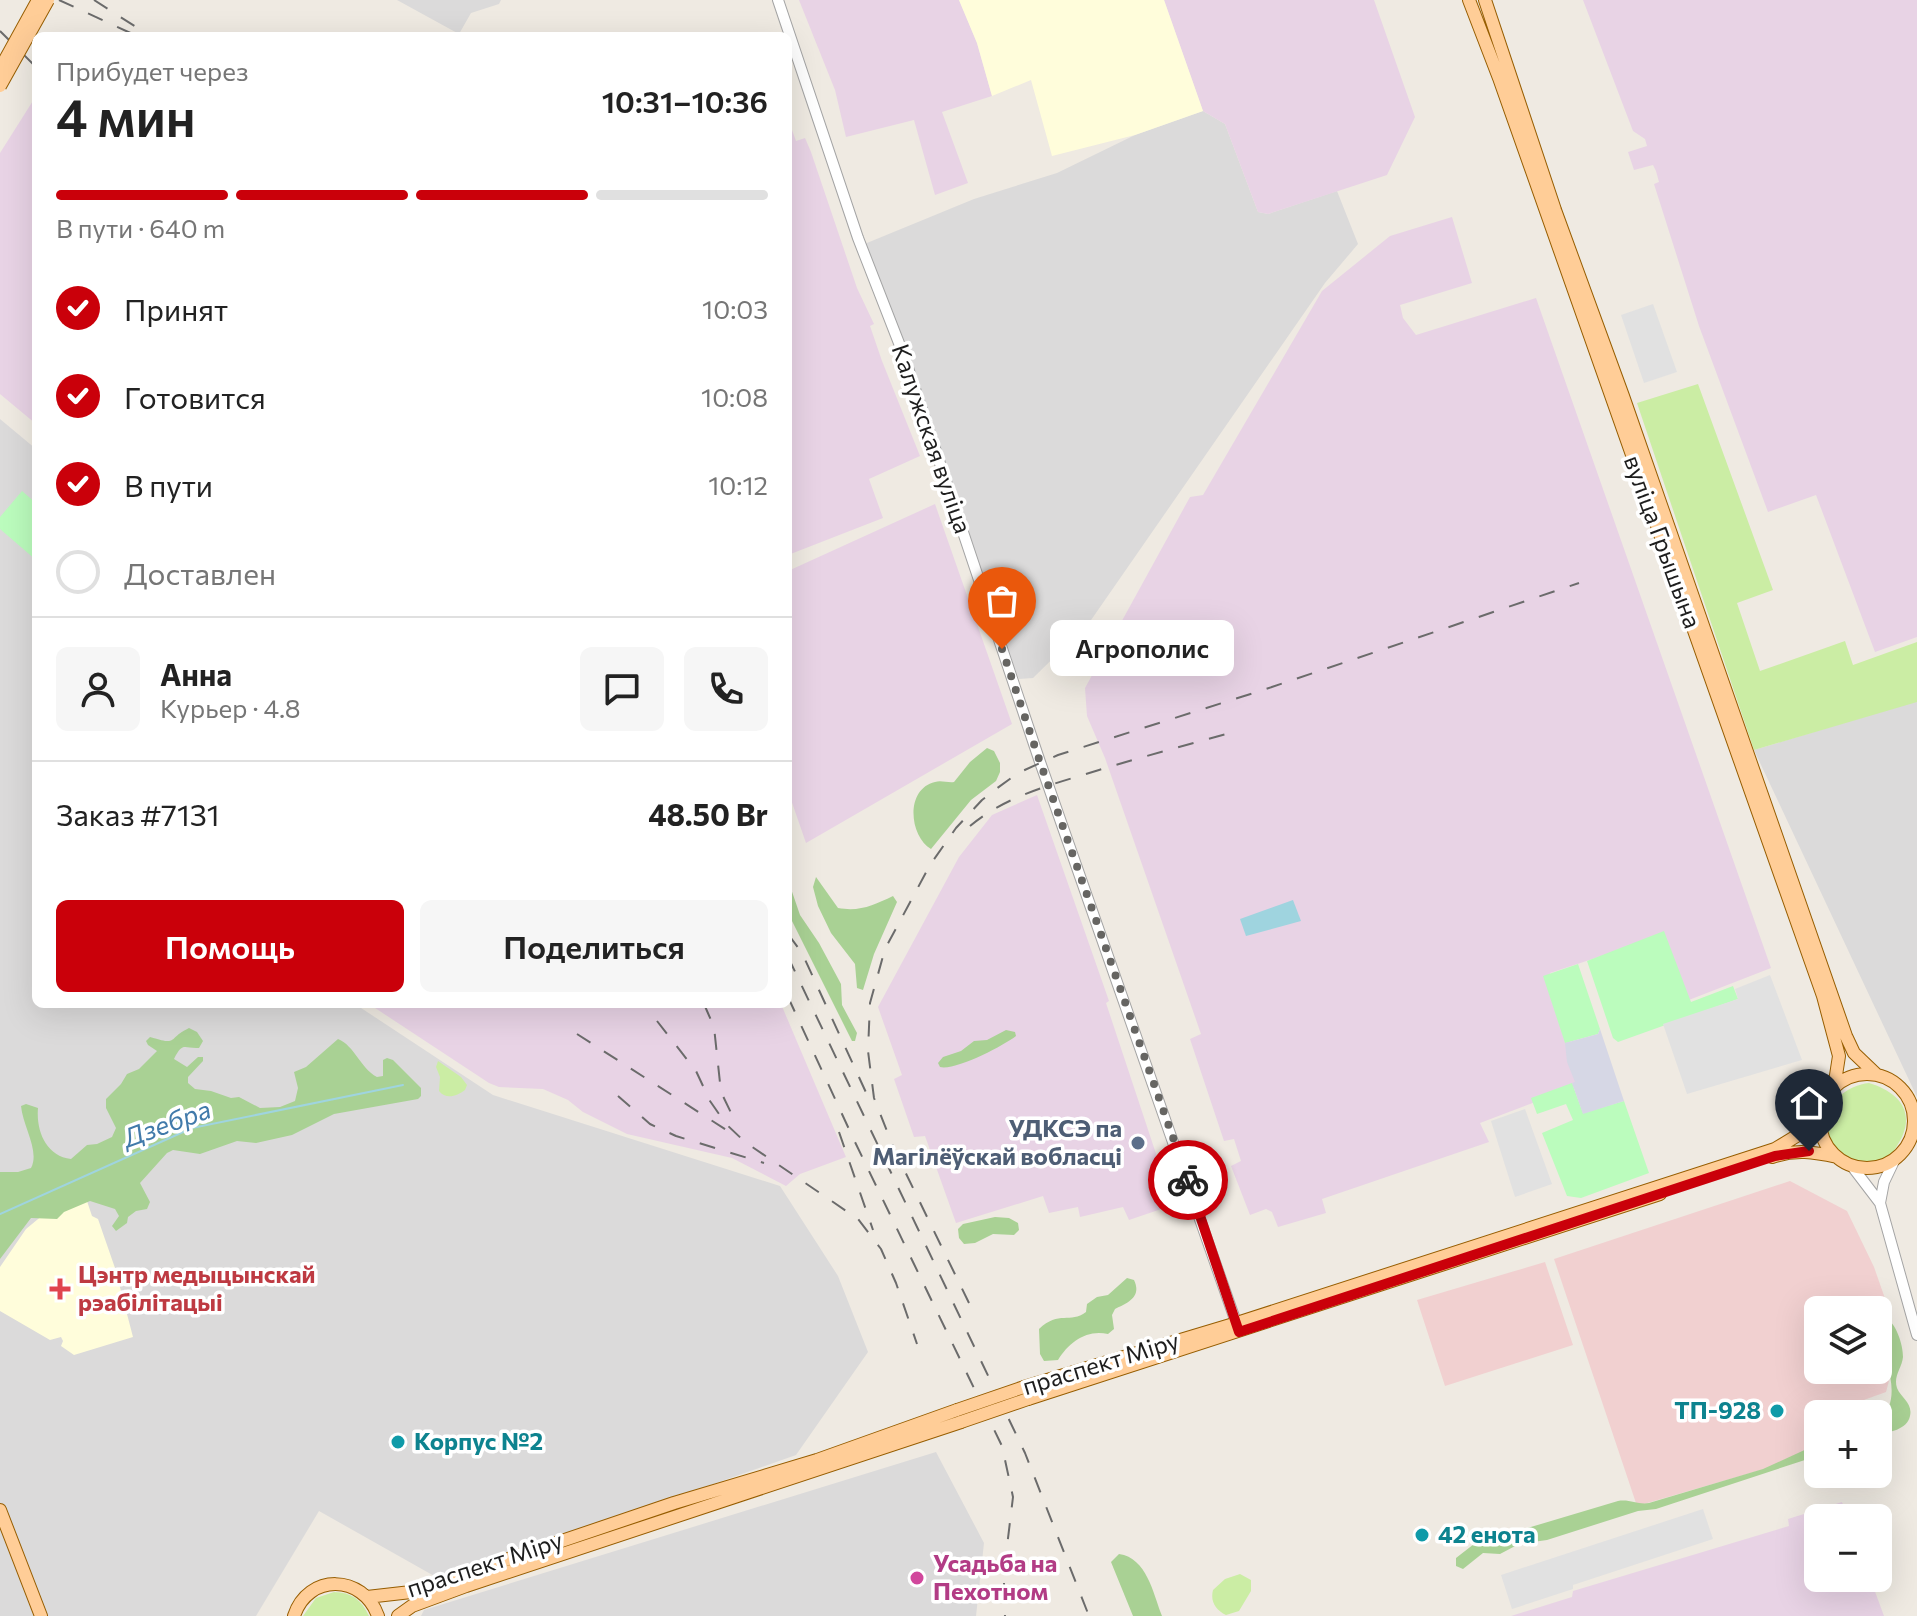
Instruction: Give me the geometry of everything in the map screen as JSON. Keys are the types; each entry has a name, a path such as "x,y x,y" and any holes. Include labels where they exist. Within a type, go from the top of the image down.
{"main road":[{"path":"0,69 38,0"},
{"path":"0,86 48,0"},
{"name":"вуліца Грышына","path":"1469,0 1823,996 1839,1056 1834,1088"},
{"name":"вуліца Грышына","path":"1485,0 1555,210 1644,455 1846,1036 1854,1053 1877,1075"},
{"path":"1877,1075 1898,1085 1908,1096 1914,1111 1913,1134 1906,1148 1895,1159 1874,1168 1851,1165 1837,1157 1827,1146 1821,1131 1822,1108 1834,1088 1853,1076 1877,1075"},
{"name":"праспект Міру","path":"1238,1328 1775,1149 1803,1132 1822,1108"},
{"name":"праспект Міру","path":"398,1616 412,1606 466,1586 1026,1393 1787,1152 1809,1151 1837,1157"},
{"name":"праспект Міру","path":"294,1615 306,1595 326,1584 348,1585 367,1597 411,1592 674,1503 959,1416"},
{"path":"0,1510 41,1616"},
{"path":"367,1597 378,1616"}],"street":[{"name":"Калужская вуліца","path":"778,0 789,32"},
{"name":"Калужская вуліца","path":"792,42 858,238 904,356 1040,762 1238,1328"},
{"path":"1880,1203 1884,1182 1895,1159"},
{"path":"1851,1165 1880,1203 1917,1335"}],"shaded area":[{"path":"397,0 501,0 499,4 471,13 460,32"},
{"path":"799,0 959,0 977,43 992,96 942,112 968,183 935,195 914,120 846,137 835,90"},
{"path":"959,0 1164,0 1203,111 1135,135 1052,156 1031,80 992,96 977,43"},
{"path":"1164,0 1374,0 1415,117 1387,175 1268,214 1258,212 1225,124 1203,111"},
{"path":"1583,0 1917,0 1917,637 1875,652 1816,495 1768,512 1699,326 1654,184 1659,182 1656,171 1653,165 1634,170 1628,152 1647,146 1645,139 1633,131"},
{"path":"32,102 32,421 0,394 0,153"},
{"path":"1203,111 1225,124 1258,212 1268,214 1337,191 1358,244 1325,283 1089,623 1033,678 1019,679 1003,642 862,245 974,199 1057,173 1135,135"},
{"path":"792,130 796,141 805,138 811,152 857,288 874,324 870,326 882,361 920,456 869,479 883,518 792,553"},
{"path":"1452,217 1472,283 1400,305 1403,318 1416,335 1536,298 1771,968 1676,1005 1656,938 1550,973 1583,1084 1480,1123 1489,1142 1322,1199 1326,1213 1278,1227 1272,1212 1266,1209 1250,1215 1231,1166 1241,1161 1234,1139 1224,1141 1190,1039 1201,1034 1105,758 1087,716 1085,688 1190,497 1203,495 1322,291 1390,236"},
{"path":"1653,304 1677,372 1644,383 1621,315"},
{"path":"0,419 32,446 32,1008 361,1008 493,1095 780,1186 838,1276 868,1352 796,1455 436,1577 319,1511 256,1616 0,1616"},
{"path":"935,504 1012,724 806,843 792,803 792,569"},
{"path":"1917,701 1917,1097 1754,750"},
{"path":"1037,795 1109,1001 1106,1003 1173,1205 1129,1220 1123,1207 1080,1217 1078,1207 1049,1213 1043,1196 956,1223 925,1136 914,1137 894,1079 902,1075 878,1007 959,857 992,815"},
{"path":"1770,975 1802,1060 1687,1094 1663,1024 1738,999 1735,989"},
{"path":"375,1008 783,1008 846,1157 800,1174 786,1186 732,1158 627,1134 543,1089 499,1087"},
{"path":"1600,1029 1624,1101 1583,1114 1572,1083 1575,1082 1567,1062 1565,1043 1598,1034"},
{"path":"1525,1109 1552,1184 1515,1197 1491,1121"},
{"path":"1790,1181 1847,1211 1884,1296 1804,1296 1804,1384 1888,1384 1886,1392 1864,1400 1804,1400 1804,1457 1637,1506 1554,1259"},
{"name":"Цэнтр медыцынскай рэабілітацыі","path":"85,1195 92,1216 98,1219 115,1268 133,1337 74,1355 61,1346 61,1337 50,1340 0,1311 0,1267 26,1229 55,1205"},
{"path":"1545,1262 1573,1345 1445,1386 1417,1300"},
{"path":"936,1452 984,1543 976,1616 421,1616 424,1610"},
{"path":"1703,1509 1713,1539 1573,1585 1573,1589 1512,1609 1501,1575"},
{"path":"1804,1514 1804,1592 1875,1592 1884,1616 1511,1616 1572,1597 1573,1591 1789,1526 1788,1519"}],"green space":[{"path":"1698,384 1773,590 1737,603 1760,671 1845,641 1853,665 1917,642 1917,702 1754,750 1637,403"},
{"path":"22,491 32,500 32,557 0,529 0,517"},
{"path":"987,748 994,751 1000,763 996,781 971,800 931,849 918,834 915,824 915,803 919,794 925,786 935,782 954,782 970,762"},
{"path":"816,877 838,908 860,908 893,896 897,902 874,954 863,990 857,988 855,964 831,933 818,906 813,887"},
{"path":"792,892 800,915 841,984 842,1005 857,1033 855,1041 852,1041 792,921"},
{"path":"1664,931 1691,1002 1733,986 1738,999 1618,1042 1613,1038 1587,961"},
{"path":"1578,964 1600,1029 1598,1034 1565,1043 1543,976"},
{"path":"189,1028 197,1032 203,1041 199,1048 182,1048 174,1059 187,1067 198,1057 203,1057 188,1077 188,1083 195,1089 231,1098 239,1097 260,1108 280,1107 295,1101 298,1088 294,1072 306,1067 338,1039 377,1077 383,1076 383,1060 393,1060 421,1088 421,1096 334,1114 292,1135 256,1143 237,1141 200,1154 173,1150 140,1183 150,1202 147,1209 136,1211 116,1231 112,1226 119,1216 115,1209 90,1201 64,1212 57,1219 31,1218 0,1259 0,1172 31,1168 34,1154 21,1106 26,1104 38,1108 44,1141 55,1153 71,1159 87,1145 112,1137 116,1128 106,1108 106,1099 127,1074 139,1069 157,1051 146,1041 150,1037 169,1041"},
{"path":"1006,1030 1015,1032 1016,1036 967,1062 940,1067 938,1063 943,1057 961,1051 974,1041 987,1040"},
{"path":"438,1061 461,1077 467,1085 465,1090 452,1096 439,1091"},
{"path":"1572,1083 1583,1113 1624,1101 1649,1173 1581,1198 1567,1196 1542,1133 1573,1120 1566,1104 1537,1114 1531,1098"},
{"path":"1869,1083 1887,1091 1900,1102 1906,1117 1905,1127 1899,1143 1889,1155 1859,1162 1835,1149 1829,1142 1825,1123 1837,1099 1852,1088"},
{"path":"995,1217 1009,1218 1018,1223 1019,1230 1014,1235 993,1234 975,1243 964,1244 959,1238 958,1229 963,1224"},
{"path":"1127,1278 1134,1280 1135,1295 1115,1309 1112,1315 1114,1329 1108,1334 1086,1335 1073,1343 1058,1360 1044,1361 1040,1354 1039,1329 1058,1318 1075,1317 1086,1312 1087,1304 1097,1297 1108,1295"},
{"path":"1892,1324 1900,1340 1903,1357 1896,1384 1908,1404 1910,1416 1905,1424 1892,1431"},
{"path":"1804,1450 1804,1460 1656,1509 1638,1511 1547,1540 1519,1544 1500,1554 1483,1553 1463,1569 1456,1566 1456,1558 1474,1544 1618,1501 1649,1503 1763,1469"},
{"path":"1119,1554 1129,1557 1143,1569 1162,1616 1133,1616 1111,1562"},
{"path":"1240,1574 1251,1580 1251,1591 1239,1611 1226,1615 1215,1605 1213,1590 1225,1579"},
{"path":"334,1592 355,1598 369,1616 303,1616 316,1598"}],"water":[{"path":"1293,900 1301,921 1246,936 1240,919"}],"waterway":[{"name":"Дзебра","path":"0,1214 192,1128 403,1085"}],"railway":[{"path":"59,0 128,32"},
{"path":"94,0 144,32"},
{"path":"0,31 32,63"},
{"path":"969,1303 894,1149 874,1098 868,1051 870,1003 885,949 930,865 956,828 982,800 1018,773 1058,755 1263,690 1579,583"},
{"path":"970,826 999,806 1065,780 1230,733"},
{"path":"792,939 802,953 869,1099"},
{"path":"792,965 1025,1453 1089,1616"},
{"path":"792,1006 1002,1446 1013,1497 1005,1563 988,1616"},
{"path":"706,1008 714,1027 721,1092 734,1119"},
{"path":"657,1021 696,1071 710,1101 726,1124 745,1142 858,1219 881,1249 917,1344"},
{"path":"577,1034 728,1131"},
{"path":"618,1096 650,1124 676,1136 764,1163"},
{"path":"839,1132 873,1230"},
{"path":"1004,1583 1005,1616"}],"way so far":[{"path":"1002,649 1188,1180"}],"place":[{"name":"Агрополис","path":"1002,649"},
{"name":"УДКСЭ па Магілёўскай вобласці","path":"1138,1143"},
{"name":"Цэнтр медыцынскай рэабілітацыі","path":"60,1289"},
{"name":"ТП-928","path":"1777,1411"},
{"name":"Корпус №2","path":"398,1442"},
{"name":"42 енота","path":"1422,1535"},
{"name":"Усадьба на Пехотном","path":"917,1578"}],"route":[{"path":"1188,1180 1239,1332 1787,1152 1809,1151"}]}
